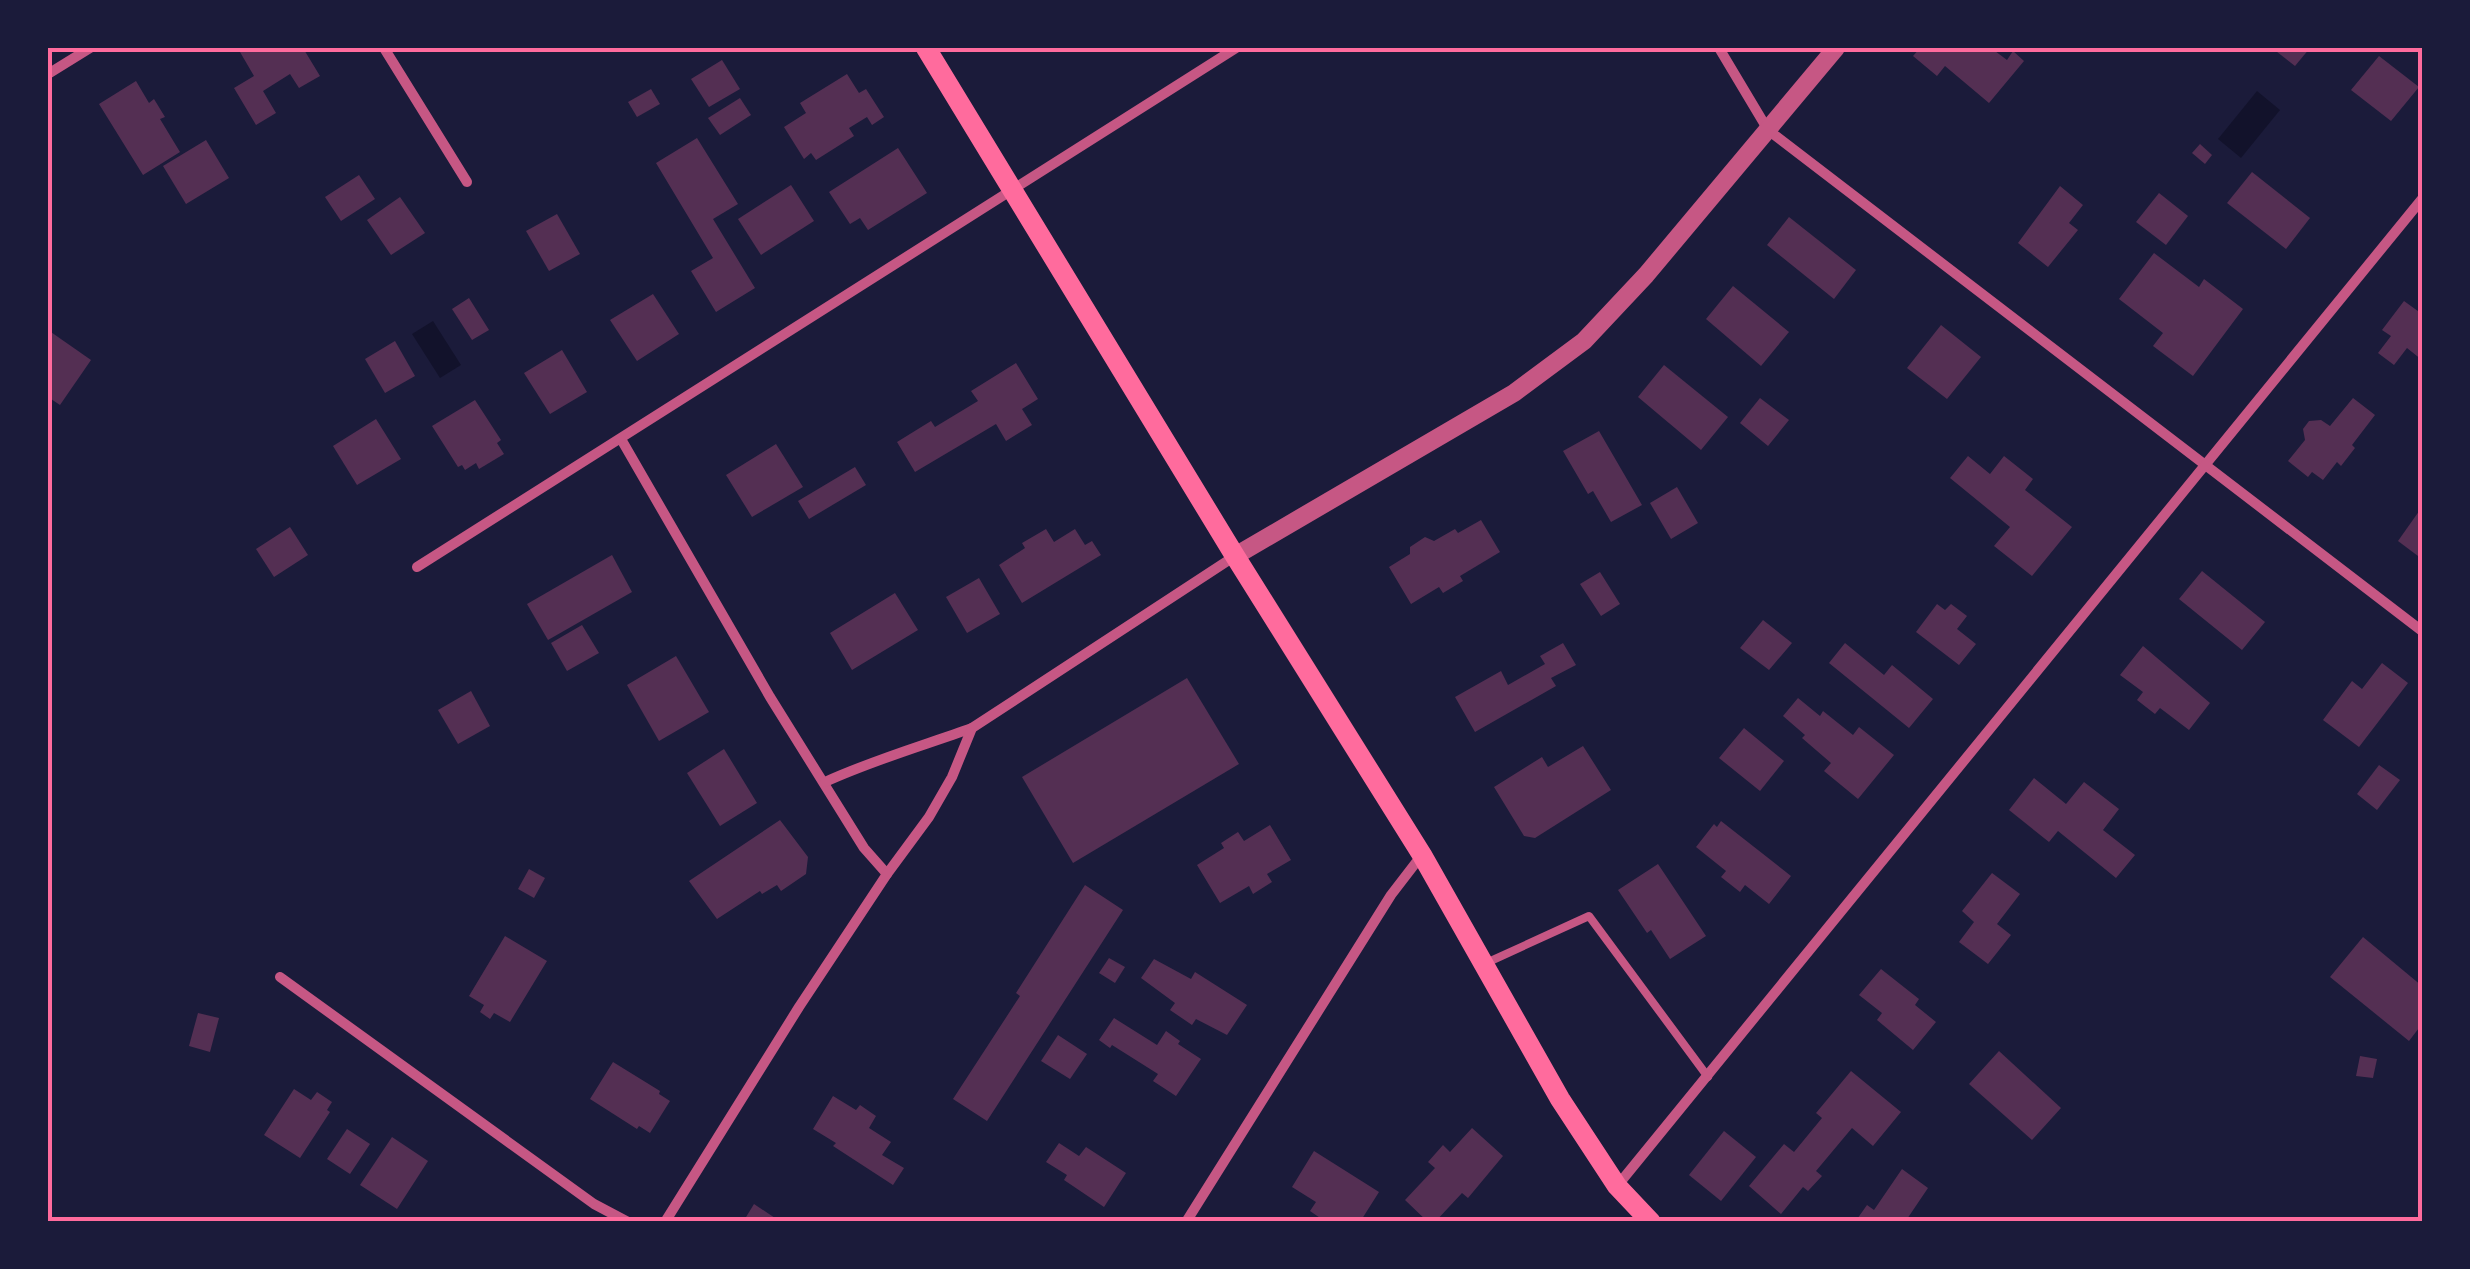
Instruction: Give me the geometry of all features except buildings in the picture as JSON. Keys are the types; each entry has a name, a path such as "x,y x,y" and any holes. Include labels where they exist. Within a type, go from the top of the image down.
{"main road":[{"path":"926,48 1422,855 1560,1100 1617,1186 1651,1222"}],"street":[{"path":"48,74 90,48"},
{"path":"384,48 468,182"},
{"path":"418,568 1236,48"},
{"path":"1719,48 1768,130 2422,631"},
{"path":"825,782 873,760 972,728 1236,556 1514,393 1584,340 1646,276 1836,48"},
{"path":"1617,1186 2422,200"},
{"path":"621,439 770,697 864,848 887,874"},
{"path":"666,1222 711,1143 887,874 929,817 952,777 972,728"},
{"path":"1186,1222 1391,895 1422,855"},
{"path":"280,976 594,1204 628,1222"}],"lane":[{"path":"1484,964 1589,916 1708,1077"}],"shaded area":[{"path":"2257,91 2280,110 2241,158 2218,139"},
{"path":"433,321 461,365 440,378 412,334"}]}
